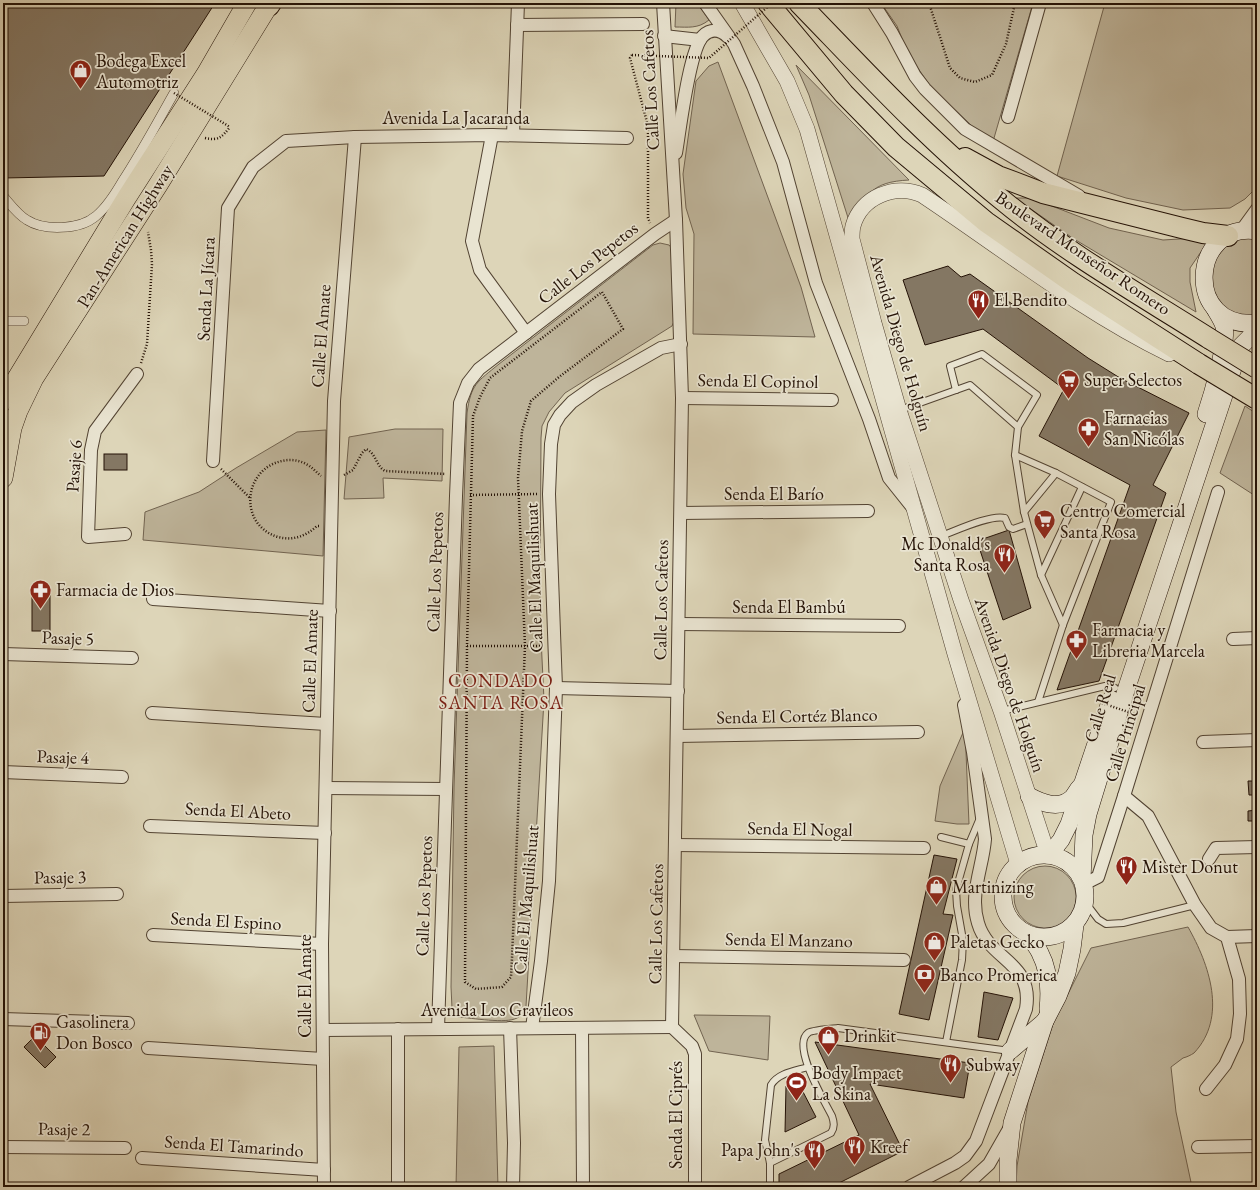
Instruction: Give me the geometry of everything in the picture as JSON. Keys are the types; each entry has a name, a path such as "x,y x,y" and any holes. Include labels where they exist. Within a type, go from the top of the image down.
{"highway":[{"name":"Boulevard Monseñor Romero","path":"768,3 844,94 896,147 986,222 1073,283 1197,363 1257,399"},
{"path":"799,3 851,57"},
{"path":"810,3 851,57"},
{"name":"Boulevard Monseñor Romero","path":"851,57 923,130 986,187 1037,226 1084,259 1257,368"},
{"path":"923,130 962,157 998,176 1043,193 1182,228 1242,233"}],"main road":[{"name":"Pan-American Highway","path":"3,401 127,197 206,74 247,3"},
{"name":"Pan-American Highway","path":"3,478 12,428 18,411 34,378 158,185 270,4"},
{"name":"Calle Real","path":"1049,855 1061,840 1069,824 1084,782 1211,400 1225,338 1224,325 1207,296 1204,283 1204,269 1208,255 1217,244 1242,233"},
{"path":"1215,309 1227,318 1241,323 1257,323"},
{"name":"Calle Real","path":"1083,881 1084,835 1088,814 1127,688 1240,347 1257,330"},
{"path":"1029,796 1040,802 1057,804 1072,798 1084,782"},
{"path":"1010,1051 1047,1019 1049,996 1048,973 1040,952 1027,934 1012,923 1004,905 1003,892 1007,880 1018,864 1031,857 1049,855 1058,857 1068,862 1076,870 1083,881 1085,902 1082,914 1075,925 1065,932 1053,937 1040,938 1027,934"},
{"path":"1008,1187 1008,1160 1012,1123 1047,1019 1067,973 1075,925"}],"street":[{"path":"514,135 518,3"},
{"name":"Calle Los Cafetos","path":"663,3 676,220 682,398 672,1027"},
{"path":"705,3 734,44 753,86 783,162 816,283 869,419 889,478 915,510"},
{"name":"Avenida Diego de Holguín","path":"742,3 787,81 807,129 955,654 1018,864"},
{"path":"873,3 892,32 915,76 930,94 965,129 1095,206"},
{"path":"1008,117 1040,3"},
{"path":"517,25 643,24"},
{"path":"664,36 700,40 706,33 717,30 726,35 734,44"},
{"name":"Calle Los Cafetos","path":"673,174 692,64 700,40"},
{"path":"3,196 26,220 41,226 62,227 81,224 96,217 110,201 137,160 174,92"},
{"path":"492,135 472,241 480,270 526,333"},
{"name":"Avenida La Jacaranda","path":"286,141 355,137 492,135 627,138"},
{"name":"Calle El Amate","path":"324,1187 322,944 334,401 355,137"},
{"name":"Senda La Jícara","path":"213,461 228,208 254,167 286,141"},
{"name":"Avenida Diego de Holguín","path":"1049,855 1001,711 961,600 899,410 852,239 854,226 859,214 869,202 876,197 891,191 907,190 922,195 1060,290 1134,337 1170,354 1197,363"},
{"path":"1242,233 1257,209"},
{"name":"Calle Los Pepetos","path":"438,1029 456,474 460,403 473,375 479,369 655,234 676,220"},
{"path":"3,321 24,321"},
{"name":"Calle El Maquilishuat","path":"532,1028 541,961 549,881 556,688 549,494 554,425 564,409 596,385 661,348 681,344"},
{"name":"Pasaje 6","path":"125,534 88,537 91,450 95,431 136,374"},
{"name":"Senda El Copinol","path":"682,398 832,400"},
{"name":"Calle Principal","path":"1083,881 1098,877 1218,492"},
{"name":"Senda El Barío","path":"681,513 868,511"},
{"path":"153,599 330,611"},
{"name":"Senda El Bambú","path":"679,624 899,626"},
{"path":"1233,638 1257,638"},
{"name":"Pasaje 5","path":"3,654 132,658"},
{"path":"909,1187 955,1163 965,1156 970,1149 980,1132 1026,1009 1027,987 1024,980 1016,968 988,943 978,925 975,914 975,895 985,848 985,839 973,752 955,654"},
{"path":"556,688 678,691"},
{"path":"152,714 326,724"},
{"name":"Senda El Cortéz Blanco","path":"677,736 918,732"},
{"path":"1202,742 1257,740"},
{"name":"Pasaje 4","path":"3,772 122,777"},
{"path":"326,788 446,789"},
{"path":"1124,796 1148,816 1195,905 1211,928 1226,937 1257,936"},
{"name":"Senda El Abeto","path":"150,826 325,833"},
{"name":"Senda El Nogal","path":"675,845 924,848"},
{"path":"1209,859 1216,848 1257,847"},
{"name":"Pasaje 3","path":"3,896 117,894"},
{"name":"Senda El Espino","path":"153,935 322,944"},
{"path":"1206,1089 1225,1065 1237,1039 1240,1014 1240,979 1226,937"},
{"name":"Senda El Manzano","path":"674,956 904,960"},
{"path":"3,1019 128,1023"},
{"name":"Avenida Los Gravileos","path":"323,1030 672,1027"},
{"name":"Senda El Ciprés","path":"672,1027 692,1046 694,1054 695,1187"},
{"path":"510,1028 514,1143 513,1187"},
{"path":"582,1028 583,1187"},
{"path":"398,1029 398,1187"},
{"path":"148,1048 323,1059"},
{"path":"964,1187 989,1164 1012,1123"},
{"name":"Pasaje 2","path":"3,1146 125,1148"},
{"path":"1198,1147 1257,1146"},
{"name":"Senda El Tamarindo","path":"142,1158 324,1170"}],"lane":[{"path":"956,390 950,366 982,354 1037,396 1018,427 1015,455 1024,512 1041,575 1062,625"},
{"path":"899,410 970,385 1018,427"},
{"path":"1015,455 1111,502 1062,625 1038,702"},
{"path":"1024,512 1056,474"},
{"path":"1041,575 1082,487"},
{"path":"940,536 996,517 1005,518 1009,527 1013,529 1027,524"},
{"path":"1001,711 1106,686 1115,688"},
{"path":"946,1042 962,960 963,947 956,890 969,844 982,813"},
{"path":"941,837 969,844"},
{"path":"1085,902 1098,919 1106,924 1123,922 1195,905"},
{"path":"770,1163 831,1133 833,1130 834,1124 832,1116 808,1067 804,1052 804,1041 808,1034 814,1031 824,1031 838,1028 1010,1051"},
{"path":"770,1187 770,1163 765,1140 771,1085 779,1076 808,1067"}],"path":[{"path":"648,218 648,126 630,58 632,55 709,58 772,3"},
{"path":"929,3 950,68 960,78 975,82 992,75 1006,44 1015,3"},
{"path":"174,92 230,127 222,137 217,140 203,138"},
{"path":"136,374 147,344 152,264 151,250 147,234 148,228"},
{"path":"602,292 623,329 531,401 522,431 518,478 519,494 525,646 511,977 502,986 476,989 465,982 467,646 473,416 480,397 490,378 602,292"},
{"path":"332,525 317,526 303,536 294,538 276,536 263,528 254,517 250,498 251,488 255,480 268,466 286,460 305,463 332,480 353,470 362,453 366,449 371,452 378,466 385,471 456,474"},
{"path":"213,461 250,498"},
{"path":"456,496 549,494"},
{"path":"451,646 554,646"},
{"path":"1102,703 1134,714"}],"shaded area":[{"path":"676,3 697,3 709,20 697,26 675,27"},
{"path":"881,3 1033,3 992,145 931,87 908,54 897,26"},
{"path":"1105,3 1257,3 1257,187 1245,199 1230,208 1183,210 1126,198 1057,176"},
{"path":"718,62 801,287 815,337 693,334 694,234 686,208 683,174 696,81 709,66"},
{"path":"796,65 909,180 896,181 878,187 866,197 850,224 809,95"},
{"path":"1015,198 1031,198 1109,228 1163,240 1211,237 1190,268 1190,282 1196,312 1074,239"},
{"path":"1244,238 1257,238 1257,320 1227,312 1211,291 1211,264 1230,242"},
{"path":"660,243 669,245 674,251 676,317 672,326 565,393 549,412 542,426 540,617 544,700 526,1006 520,1016 512,1020 497,1021 458,1017 452,1008 451,987 454,787 467,413 469,403 476,384 499,364 653,245"},
{"path":"1245,406 1257,414 1257,497 1220,473"},
{"path":"395,429 443,429 442,481 383,478 384,498 344,499 349,437"},
{"path":"326,430 323,556 143,540 145,512 199,492 297,432"},
{"path":"965,728 969,824 935,821 940,786"},
{"path":"1045,866 1062,871 1067,875 1071,880 1076,897 1071,914 1067,919 1062,923 1045,928 1028,923 1023,919 1019,914 1014,897 1019,880 1023,875 1028,871"},
{"path":"1188,927 1203,957 1212,990 1213,1007 1210,1023 1204,1039 1194,1053 1183,1058 1171,1067 1176,1112 1192,1187 1016,1187 1017,1166 1028,1102 1053,1024 1091,948"},
{"path":"694,1015 770,1016 768,1060 709,1051"},
{"path":"494,1046 498,1187 456,1187 459,1047"}],"building":[{"name":"Bodega Excel Automotriz","path":"3,3 215,3 104,176 3,178"},
{"path":"948,266 961,277 970,274 1088,358 1120,378 1189,413 1153,485 1166,493 1099,681 1057,690 1130,485 1039,436 1064,389 983,329 925,345 903,280"},
{"path":"104,454 127,454 127,470 104,470"},
{"name":"Mc Donald´s Santa Rosa","path":"1009,530 1031,608 1003,620 977,541"},
{"name":"Farmacia de Dios","path":"32,589 50,589 50,631 32,631"},
{"path":"1248,781 1257,781 1257,795 1249,795"},
{"path":"1257,810 1257,821 1248,821 1248,811"},
{"path":"934,855 957,859 943,914 953,915 929,1020 899,1014"},
{"path":"984,992 1013,998 998,1040 978,1037"},
{"name":"Gasolinera Don Bosco","path":"35,1036 56,1057 45,1068 24,1047"},
{"path":"815,1042 970,1063 964,1098 870,1084 903,1151 831,1187 779,1187 779,1174 859,1135"},
{"name":"Body Impact La Skina","path":"786,1086 801,1088 816,1117 785,1132"}],"place":[{"name":"Bodega Excel Automotriz","path":"81,90"},
{"name":"El Bendito","path":"979,320"},
{"name":"Super Selectos","path":"1068,400"},
{"name":"Farnacias San Nicólas","path":"1088,448"},
{"name":"Centro Comercial Santa Rosa","path":"1044,540"},
{"name":"Mc Donald´s Santa Rosa","path":"1005,574"},
{"name":"Farmacia de Dios","path":"41,610"},
{"name":"Farmacia y Libreria Marcela","path":"1077,660"},
{"name":"Mister Donut","path":"1127,886"},
{"name":"Martinizing","path":"936,906"},
{"name":"Paletas Gecko","path":"934,962"},
{"name":"Banco Promerica","path":"925,994"},
{"name":"Gasolinera Don Bosco","path":"40,1052"},
{"name":"Drinkit","path":"829,1056"},
{"name":"Subway","path":"951,1084"},
{"name":"Body Impact La Skina","path":"797,1102"},
{"name":"Kreef","path":"855,1166"},
{"name":"Papa John's","path":"815,1170"}],"district":[{"name":"CONDADO SANTA ROSA","path":"501,691"}]}
